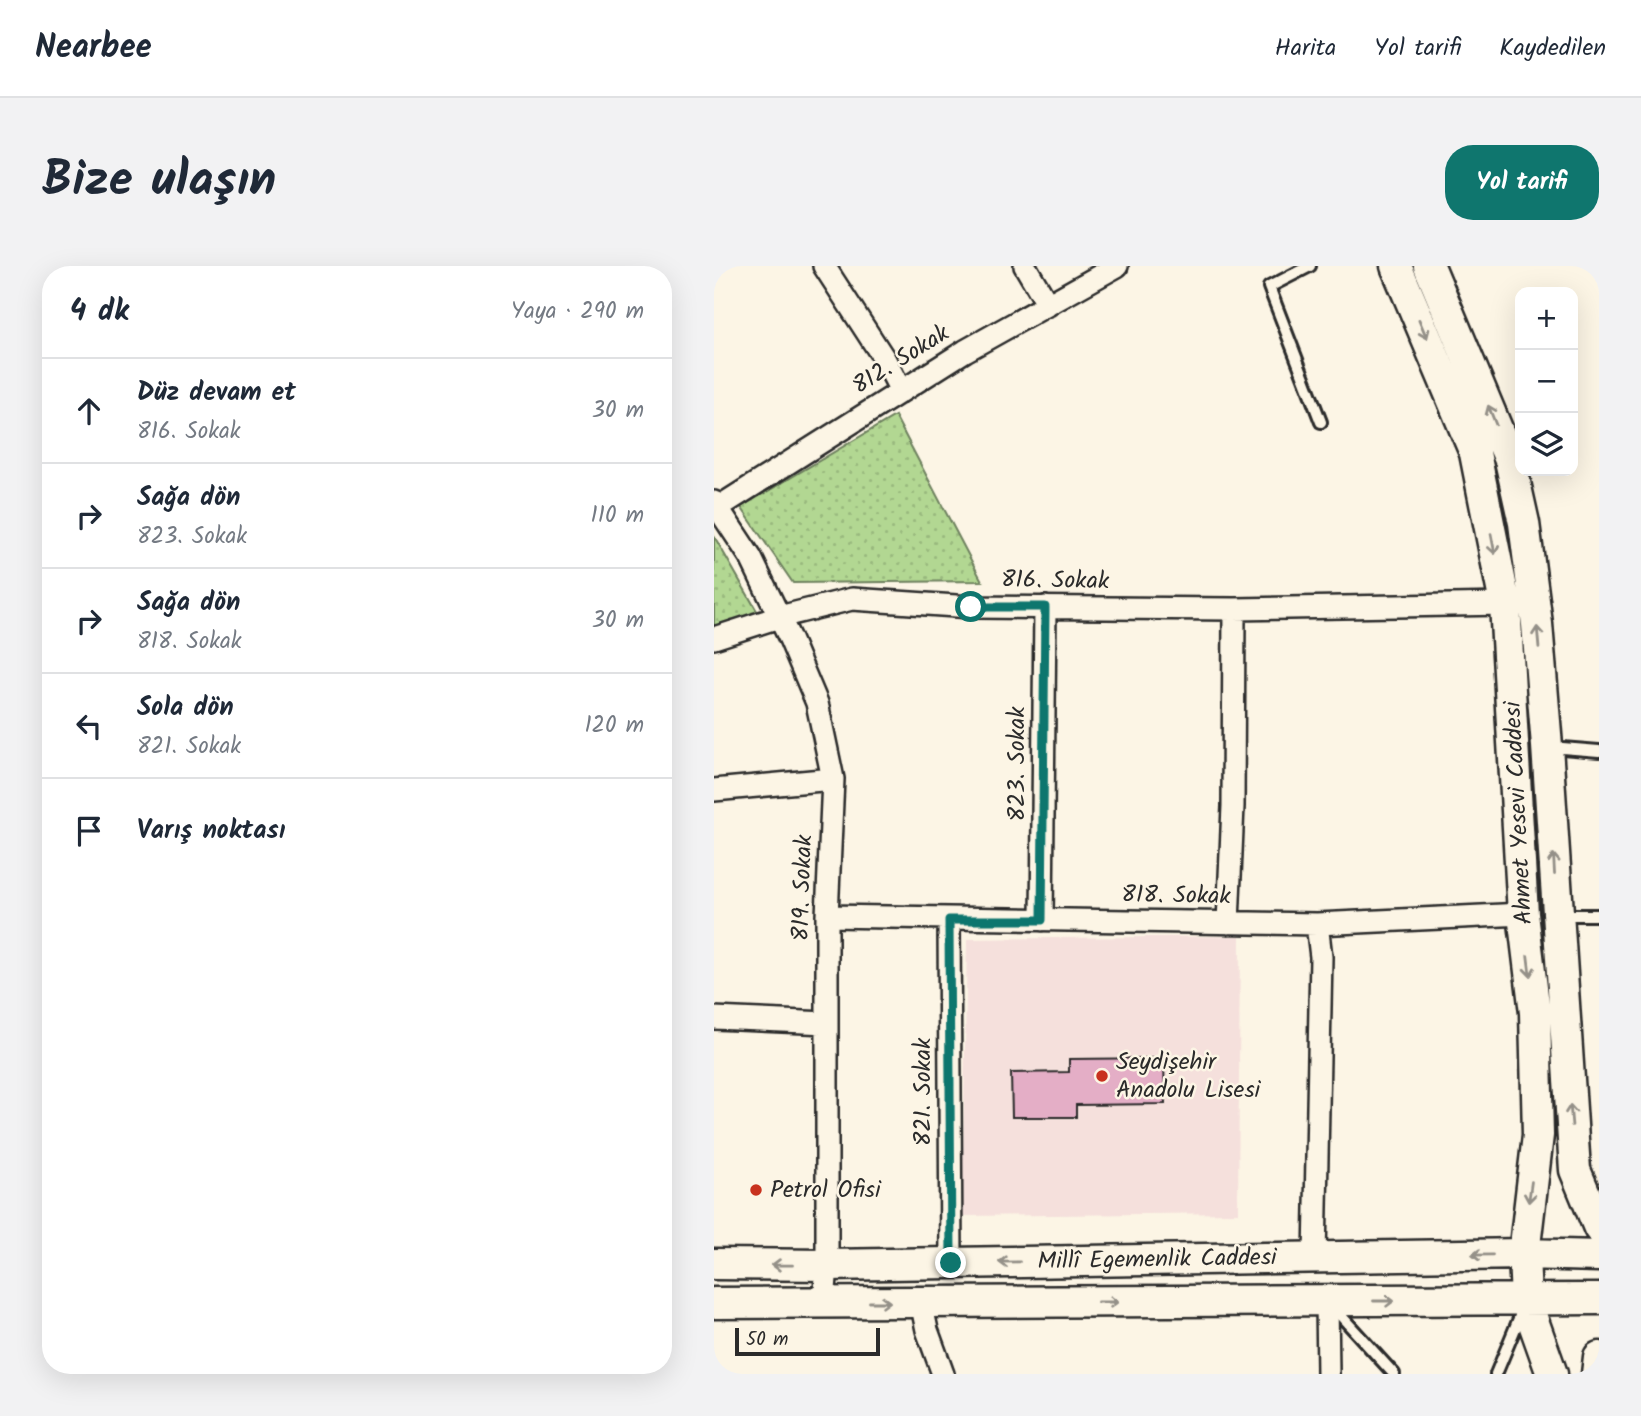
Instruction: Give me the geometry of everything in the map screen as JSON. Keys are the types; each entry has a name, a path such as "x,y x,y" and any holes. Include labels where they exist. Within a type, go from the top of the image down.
{"street":[{"path":"824,266 885,360 901,391"},
{"path":"1025,266 1048,305"},
{"name":"812. Sokak","path":"715,507 901,391 1117,266"},
{"name":"Ahmet Yesevi Caddesi","path":"1396,266 1475,453 1505,604 1523,914 1535,1013 1538,1135 1524,1254 1526,1301 1552,1374"},
{"name":"Ahmet Yesevi Caddesi","path":"1429,266 1510,460 1524,523 1537,624 1548,746 1556,915 1575,1170 1599,1228"},
{"name":"819. Sokak","path":"715,507 751,558 817,703 833,779 827,916 827,1265 824,1303"},
{"name":"816. Sokak","path":"714,638 779,617 852,599 971,607 1234,609 1505,604"},
{"name":"823. Sokak","path":"1042,920 1045,607"},
{"path":"1228,923 1233,806 1234,609"},
{"path":"714,790 833,779"},
{"name":"818. Sokak","path":"827,916 1317,924 1523,914"},
{"name":"821. Sokak","path":"949,920 951,1263"},
{"path":"1315,1258 1321,957 1317,924"},
{"path":"714,1018 827,1023"},
{"name":"Millî Egemenlik Caddesi","path":"714,1264 827,1265 1524,1254 1599,1256"},
{"name":"Millî Egemenlik Caddesi","path":"714,1303 1599,1300"},
{"path":"921,1302 943,1374"},
{"path":"1328,1302 1328,1374"},
{"path":"1597,1374 1599,1357"}],"lane":[{"path":"1310,266 1269,287 1321,422"},
{"path":"1548,746 1599,751"},
{"path":"1556,915 1599,915"},
{"path":"1496,1374 1526,1301"},
{"path":"1328,1302 1394,1374"}],"shaded area":[{"name":"Seydişehir Anadolu Lisesi","path":"1240,936 1238,1213 962,1216 967,939"}],"green space":[{"path":"895,416 982,581 793,583 741,507"},
{"path":"714,536 761,618 714,632"}],"building":[{"path":"1164,1058 1165,1104 1076,1105 1076,1117 1012,1117 1011,1073 1069,1072 1069,1059"}],"place":[{"name":"Seydişehir Anadolu Lisesi","path":"1102,1076"},
{"name":"Petrol Ofisi","path":"756,1190"}],"route":[{"path":"951,1263 949,920 1042,920 1045,607 971,607"}]}
